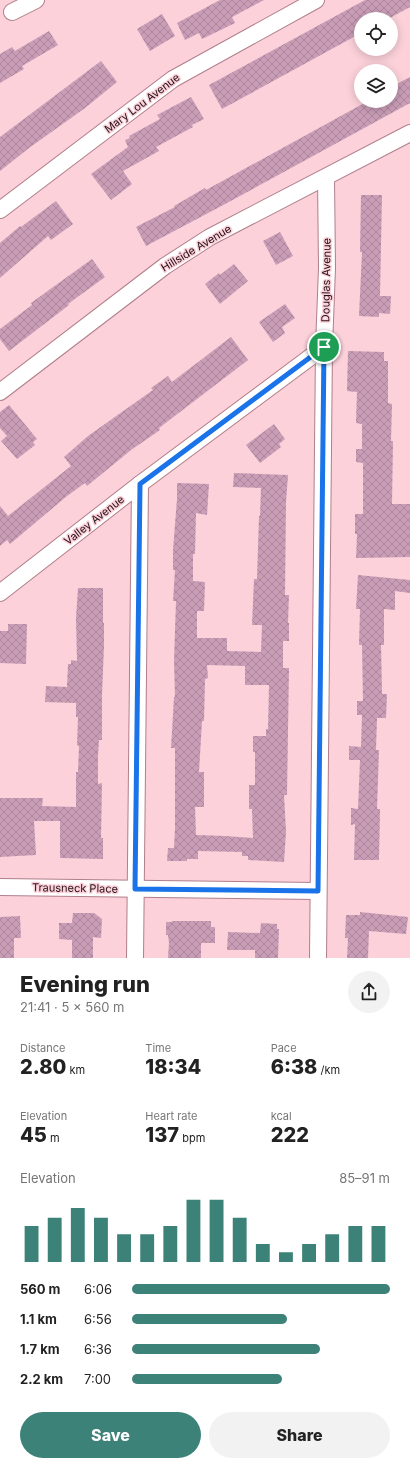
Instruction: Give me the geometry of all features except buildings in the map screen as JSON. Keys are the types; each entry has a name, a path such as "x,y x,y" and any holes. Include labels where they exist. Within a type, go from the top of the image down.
{"street":[{"path":"12,12 36,0"},
{"name":"Mary Lou Avenue","path":"0,210 173,79 316,0"},
{"name":"Hillside Avenue","path":"0,392 165,266 210,237 410,133"},
{"name":"Douglas Avenue","path":"318,958 324,347 327,268 326,178"},
{"name":"Valley Avenue","path":"0,594 140,484 324,347"},
{"path":"135,958 140,484"},
{"name":"Trausneck Place","path":"0,887 318,891"}],"route":[{"path":"324,347 318,891 135,889 140,484 324,347"}]}
